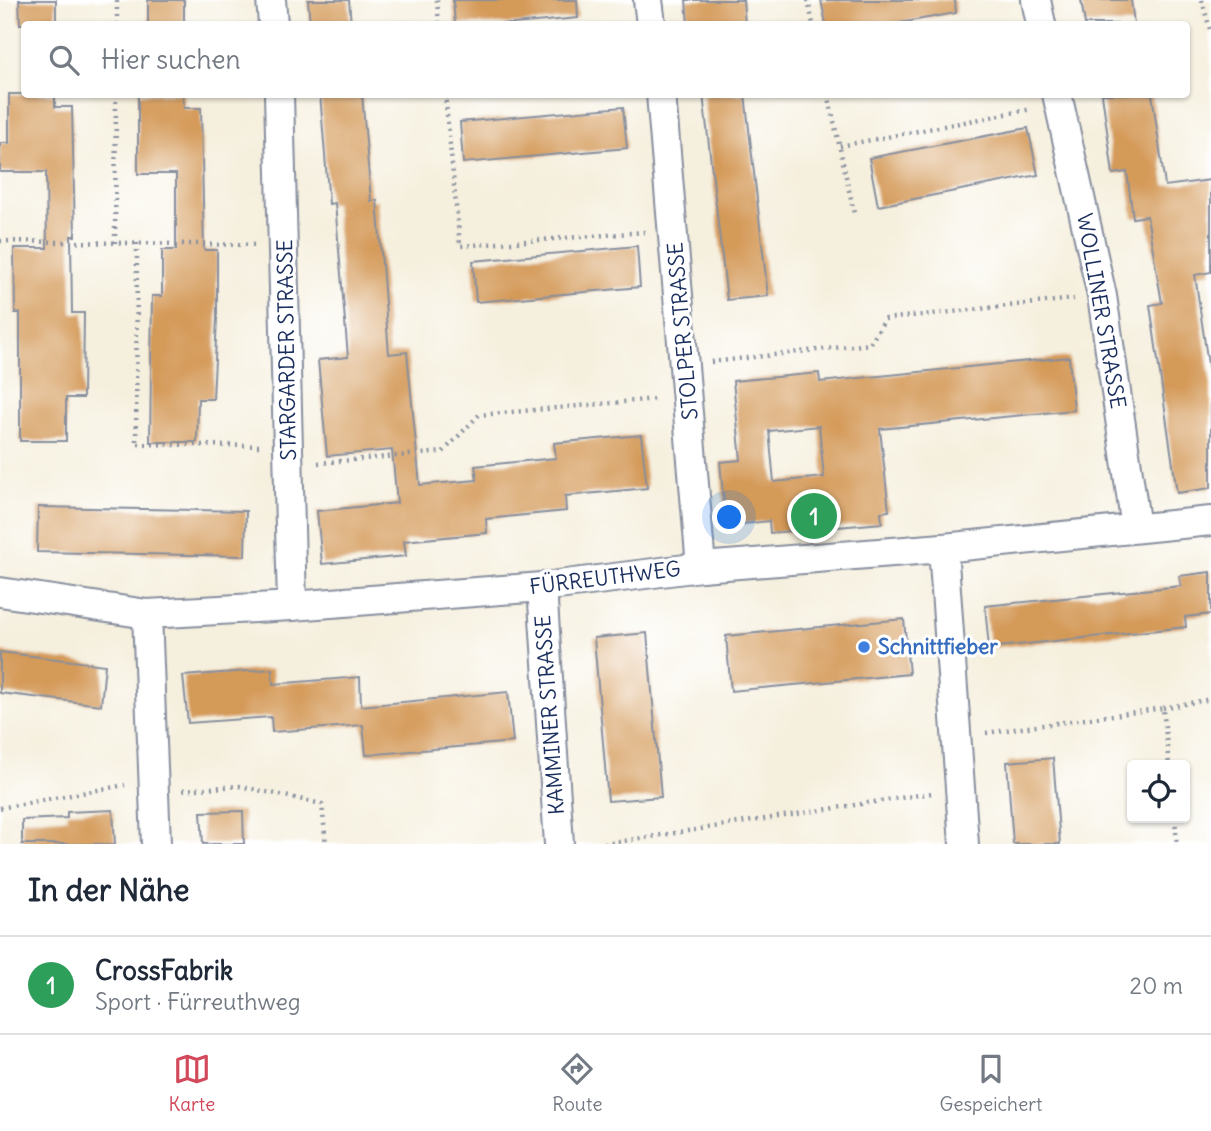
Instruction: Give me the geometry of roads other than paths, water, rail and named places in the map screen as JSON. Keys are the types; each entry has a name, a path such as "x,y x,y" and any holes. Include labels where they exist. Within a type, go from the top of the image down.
{"street":[{"path":"271,0 273,21"},
{"path":"648,0 651,21"},
{"path":"1036,0 1040,21"},
{"name":"STARGARDER STRASSE","path":"279,98 285,245 292,606"},
{"name":"STOLPER STRASSE","path":"660,98 686,364 701,567"},
{"name":"WOLLINER STRASSE","path":"1058,99 1102,296 1136,528"},
{"name":"FÜRREUTHWEG","path":"0,592 147,614 292,606 542,587 701,567 943,548 1211,521"},
{"path":"943,548 964,844"},
{"name":"KAMMINER STRASSE","path":"542,587 558,844"},
{"path":"147,614 156,844"}],"place":[{"name":"CrossFabrik","path":"814,516"},
{"name":"Schnittfieber","path":"864,647"}]}
